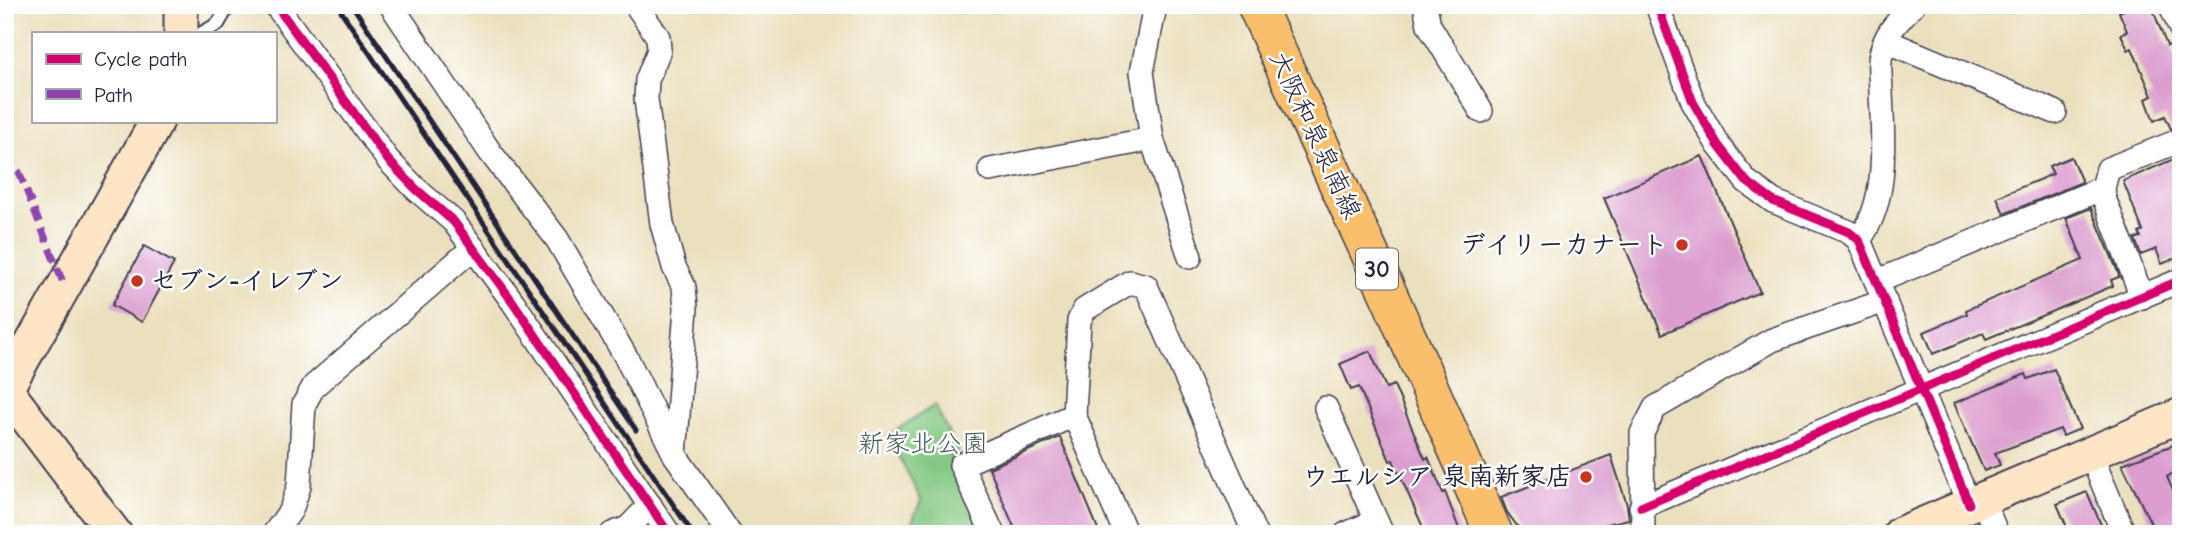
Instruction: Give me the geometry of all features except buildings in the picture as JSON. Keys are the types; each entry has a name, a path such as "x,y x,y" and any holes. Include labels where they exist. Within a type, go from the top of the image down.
{"main road":[{"name":"大阪和泉泉南線","path":"1255,5 1392,302 1494,534"}],"street":[{"path":"181,5 181,32"},
{"path":"274,5 388,160 454,222 513,302 668,534"},
{"path":"391,5 490,152 557,239 626,357 675,455 730,534"},
{"path":"636,5 659,37 659,50 647,80 646,99 662,224 674,267 684,287 687,308 675,455"},
{"path":"1154,5 1142,72 1152,139 1189,257"},
{"path":"1425,5 1429,25 1481,111"},
{"path":"1657,5 1693,102 1718,145 1746,181 1773,201 1849,232 1859,240 1922,389 1976,502 1997,534"},
{"path":"1859,240 1870,226 1881,175 1880,55 1891,27 1913,5"},
{"path":"2173,5 2172,9 2181,29"},
{"path":"1886,41 2055,112"},
{"path":"115,534 5,391 156,122"},
{"path":"990,170 1152,139"},
{"path":"2142,297 2104,198 2103,188 2108,169 2181,140"},
{"path":"1643,534 1642,433 1655,408 1772,341 2103,188"},
{"path":"274,534 291,510 299,486 304,404 314,386 473,248"},
{"path":"1641,507 2181,280"},
{"path":"1126,534 1074,415 1079,321 1084,310 1130,282 1146,286 1255,534"},
{"path":"1326,408 1379,527 1346,534"},
{"path":"993,534 961,464 1074,415"},
{"path":"1900,534 2181,415"},
{"path":"2090,453 2123,534"},
{"path":"612,534 628,528 650,505"}],"lane":[{"path":"204,32 218,24 229,5"}],"green space":[{"name":"新家北公園","path":"935,405 957,451 950,456 984,534 907,534 921,500 888,435"}],"railway":[{"path":"337,5 693,534"},
{"path":"352,5 636,430"}],"marked path":[{"path":"5,59 8,43"},
{"path":"5,154 19,172 64,285"}],"cycle path":[{"path":"274,5 388,160 454,222 513,302 669,534"},
{"path":"1657,5 1693,102 1718,145 1746,181 1773,201 1849,232 1859,240 1969,504"},
{"path":"1641,507 2181,280"}],"place":[{"name":"デイリーカナート","path":"1682,245"},
{"name":"セブン-イレブン","path":"137,281"},
{"name":"ウエルシア 泉南新家店","path":"1586,477"}]}
